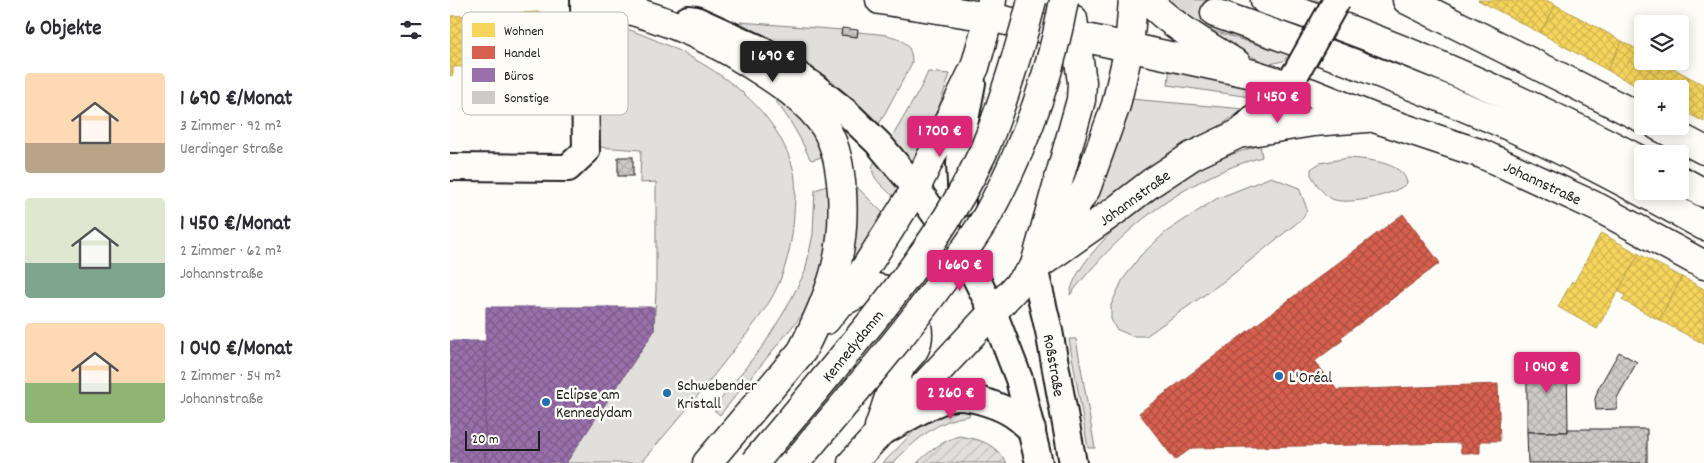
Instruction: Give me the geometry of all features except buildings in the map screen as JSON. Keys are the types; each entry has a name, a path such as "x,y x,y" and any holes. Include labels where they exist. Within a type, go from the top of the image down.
{"main road":[{"path":"585,0 613,5 682,27 731,51 776,80 812,111 826,128 840,166 843,220 840,250 832,281 820,314 802,351"},
{"name":"Johannstraße","path":"880,0 990,9 1081,37 1253,74 1291,79 1309,92 1374,118 1482,154 1599,208 1704,265"},
{"name":"Kennedydamm","path":"754,463 838,364 900,286 936,235 961,194 983,152 995,121 1020,46 1032,0"},
{"name":"Kennedydamm","path":"795,463 917,317 987,215 1022,143 1036,107 1055,45 1064,0"},
{"path":"1034,268 1081,100 1081,37 1069,0"},
{"path":"1081,37 1112,22 1132,0"},
{"path":"852,463 1034,268 1086,189 1116,105 1129,48 1132,0"},
{"name":"Johannstraße","path":"1147,0 1161,14 1210,48 1253,74"},
{"path":"1264,0 1359,34 1504,92 1634,156"},
{"path":"1406,0 1634,114"},
{"path":"707,463 802,351 859,278 883,243 916,188 975,67 990,9"},
{"path":"1215,14 1304,44 1488,117 1582,161 1704,226"},
{"name":"Johannstraße","path":"1034,268 1151,183 1192,156 1238,134 1313,122 1374,118"},
{"path":"1675,135 1704,150"},
{"path":"1689,185 1704,193"},
{"path":"838,304 871,287 892,292 902,297 909,305 916,322 918,339 914,350 900,367 875,438"}],"street":[{"name":"Johannstraße","path":"1238,134 1291,79 1337,0"},
{"path":"613,5 696,20 758,48 816,87 878,143 916,188 964,254 993,312 1019,378 1039,463"},
{"path":"964,254 960,163 964,125 975,67"},
{"path":"450,167 568,168 586,151 586,115"},
{"name":"Roßstraße","path":"1034,268 1049,331 1073,463"},
{"path":"875,438 914,413 958,396 982,401 1002,409 1014,415 1032,430"}],"shaded area":[{"path":"1173,0 1219,0 1211,30 1281,52 1308,0 1318,0 1317,8 1293,52 1283,61 1270,64 1205,31 1172,7"},
{"path":"740,22 842,30 841,35 857,37 858,32 894,37 901,40 907,46 911,53 912,63 878,126 812,69"},
{"path":"628,30 668,46 695,60 745,94 765,116 782,140 793,168 795,179 789,249 782,275 774,293 747,333 694,400 640,463 566,463 654,331 656,182 640,183 641,150 599,147 598,115 628,115"},
{"path":"1170,65 1263,91 1257,98 1168,85"},
{"path":"928,72 950,74 936,115 912,166 891,139"},
{"path":"764,87 811,126 825,156 810,159 790,121"},
{"path":"1130,99 1244,109 1093,215 1089,213"},
{"path":"1260,145 1262,157 1233,166 1206,178 1155,210 1110,249 1070,295 1075,279 1086,261 1101,243 1119,225 1158,193 1191,171"},
{"path":"1348,158 1364,159 1391,166 1399,170 1407,183 1393,192 1371,198 1348,201 1332,199 1317,185 1311,175 1311,169 1320,163"},
{"path":"876,160 898,187 895,198 874,176 872,170"},
{"path":"1271,177 1299,188 1307,209 1303,218 1227,279 1146,336 1132,336 1116,329 1111,319 1111,305 1122,281 1140,256 1166,232 1216,199"},
{"path":"830,185 830,218 826,255 817,286 806,310 720,415 713,409 765,343 805,272 813,234 815,190"},
{"path":"857,187 885,215 850,270 856,226"},
{"path":"1069,339 1076,339 1095,448 1088,448"},
{"path":"971,408 969,416 957,418 936,427 909,447 893,463 883,463 923,422 936,413"},
{"path":"959,436 987,444 997,451 1007,463 917,463 936,447"}],"tunnel":[{"path":"1166,0 1215,13"}],"place":[{"name":"L'Oréal","path":"1279,376"},
{"name":"Schwebender Kristall","path":"667,393"},
{"name":"Eclipse am Kennedydam","path":"546,402"}]}
